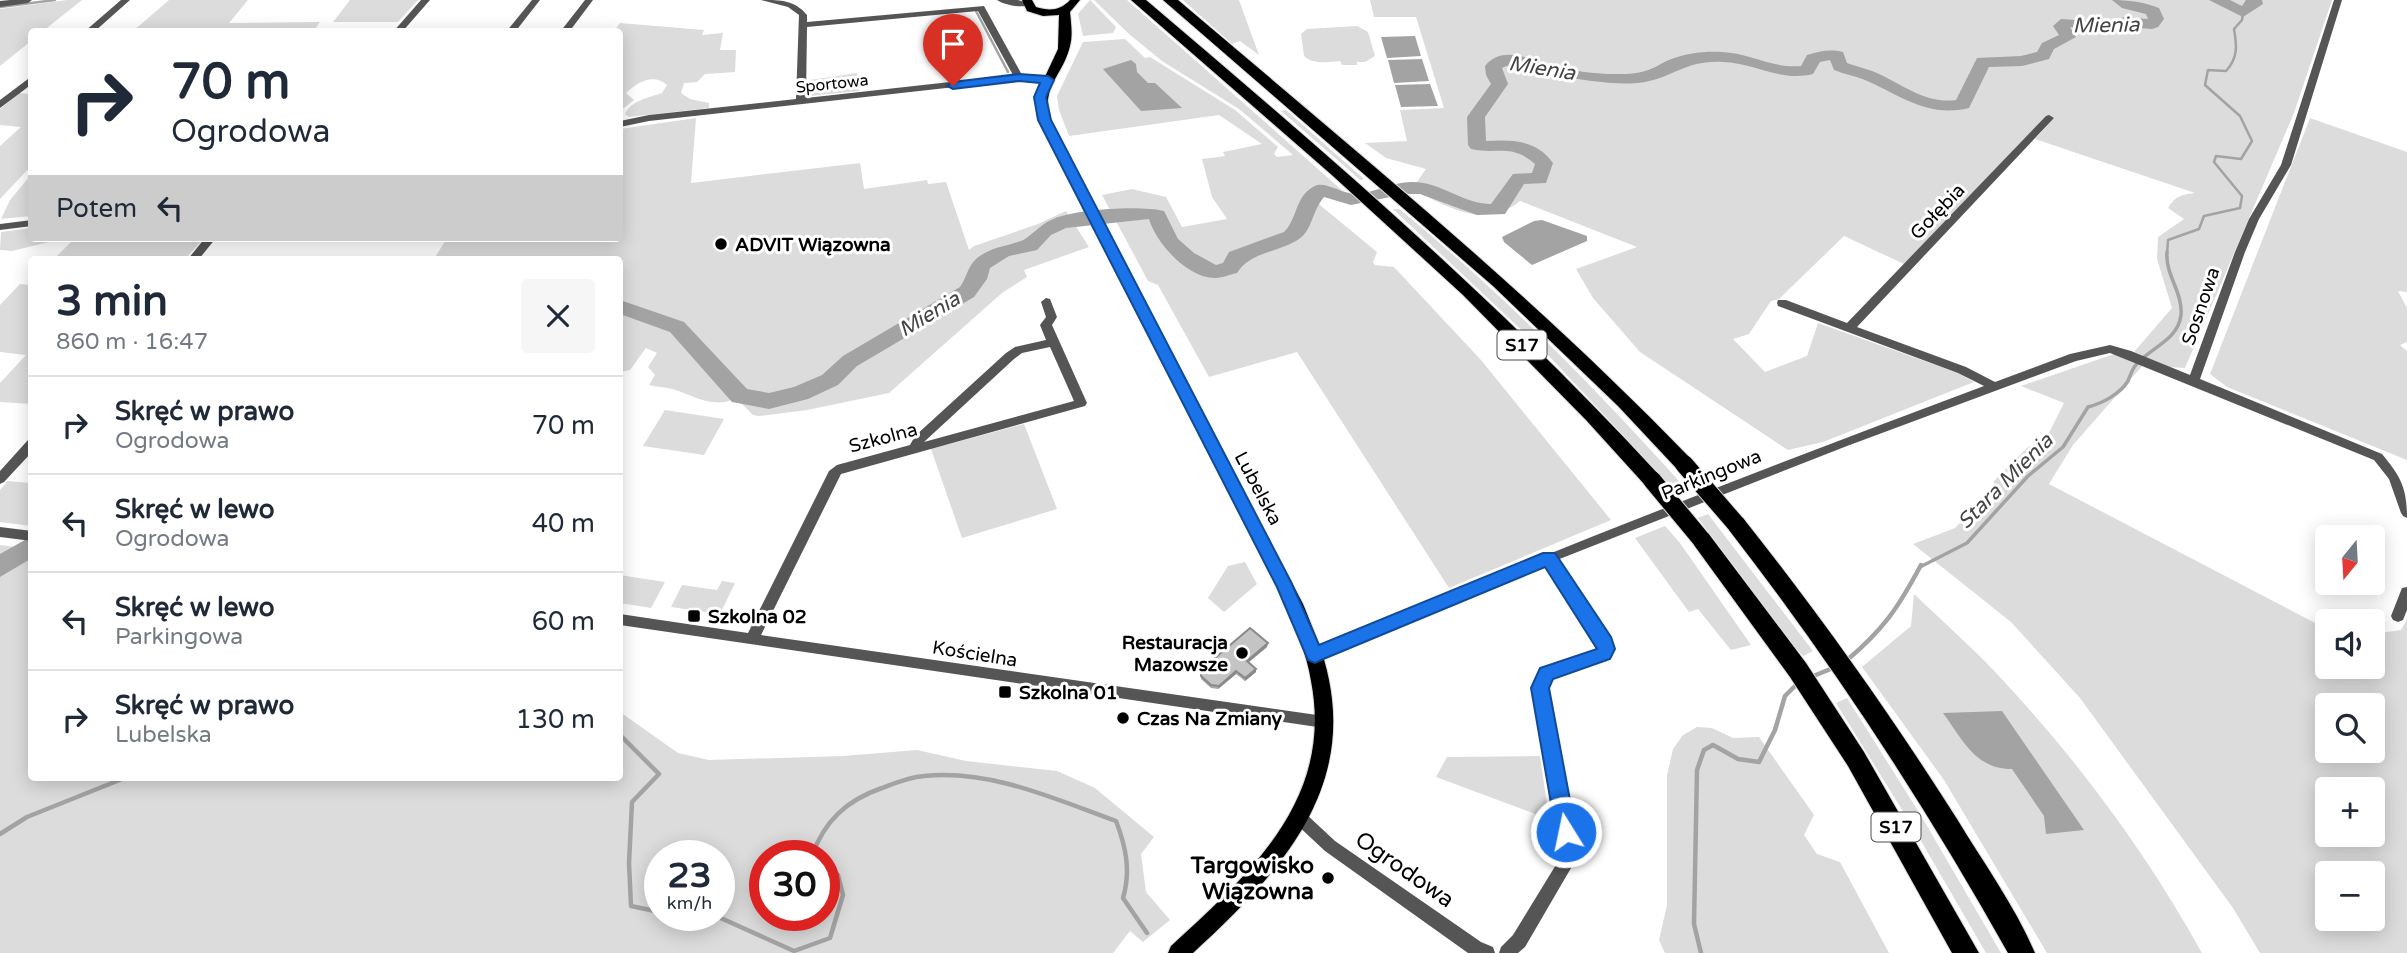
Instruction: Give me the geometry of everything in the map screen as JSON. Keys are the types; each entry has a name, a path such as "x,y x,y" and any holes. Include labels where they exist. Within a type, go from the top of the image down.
{"highway":[{"name":"S17","path":"1138,0 1386,215 1582,404 1652,480 1701,539 1821,704 1890,815 1966,953"},
{"name":"S17","path":"1170,0 1373,174 1597,374 1684,464 1736,524 1805,612 1873,707 1974,866 2022,953"}],"main road":[{"path":"1027,2 1035,10 1049,13 1064,10 1074,0"},
{"name":"Lubelska","path":"1064,10 1064,51 1041,90 1042,112 1174,375 1294,604 1315,655 1322,689 1324,722 1313,781 1300,818 1283,844 1216,918 1178,953"},
{"path":"1049,13 1065,29"}],"street":[{"path":"0,4 28,0"},
{"path":"93,28 126,0"},
{"path":"401,28 426,0"},
{"path":"513,28 536,0"},
{"path":"567,28 589,0"},
{"path":"765,0 795,7 803,15 801,102"},
{"path":"1001,0 1027,2"},
{"name":"Sosnowa","path":"2194,381 2237,259 2254,219 2286,164 2338,0"},
{"path":"900,15 901,3"},
{"path":"804,25 981,8 1019,78"},
{"name":"Sportowa","path":"623,124 1019,78 1048,80"},
{"path":"0,105 28,82"},
{"name":"Gołębia","path":"1849,328 2049,118"},
{"path":"0,227 28,224"},
{"path":"196,256 208,242"},
{"path":"914,449 919,439 1010,356 1019,350 1053,342 1046,325 1052,317 1046,302"},
{"path":"1782,303 1962,370 1994,386"},
{"name":"Szkolna","path":"752,639 833,474 842,468 1081,403 1053,342"},
{"name":"Parkingowa","path":"1315,655 1549,558 2074,357 2110,349 2194,381"},
{"path":"2194,381 2378,457 2394,477 2407,513"},
{"path":"0,479 28,448"},
{"path":"0,532 28,536"},
{"path":"1507,953 1519,942 1570,856 1540,688 1546,673 1604,654 1606,649 1605,642 1549,558"},
{"path":"2398,616 2407,592"},
{"name":"Kościelna","path":"623,620 1324,722"},
{"name":"Ogrodowa","path":"1300,818 1337,849 1475,948 1487,953"}],"shaded area":[{"path":"82,0 47,28 28,28 28,43 0,66 0,9"},
{"path":"169,0 248,0 229,23 320,22 316,28 136,28"},
{"path":"350,0 418,0 398,22 333,22"},
{"path":"1090,0 1116,27 1113,33 1083,36 1078,14"},
{"path":"1094,0 1127,0 1345,193 1315,186 1309,196 1377,252 1373,262 1375,265 1394,267 1481,360 1611,520 1449,588 1297,352 1209,377 1158,285 1148,281 1102,195 1132,189 1166,197 1182,227 1227,219 1212,197 1202,159 1225,156 1223,152 1262,144 1219,115 1069,136 1059,110 1057,96 1083,42 1125,39 1145,58 1150,57 1235,110 1278,147 1274,154 1277,157 1293,155 1239,109 1162,61"},
{"path":"1183,0 1239,0 1259,55 1240,41 1232,44"},
{"path":"1370,0 2332,0 2294,113 2185,368 2169,367 2134,352 2172,308 2157,259 2158,237 2184,219 2168,208 2180,196 2195,193 2035,139 2054,118 2048,116 1904,264 1844,236 1779,299 1771,301 1749,334 1733,339 1765,372 1807,356 1818,323 1958,373 1974,382 1823,442 1788,450 1640,352 1593,298 1576,269 1637,247 1520,201 1507,210 1480,215 1439,203 1412,189 1426,169 1386,158 1365,143 1407,141 1400,110 1444,108 1416,17 1374,17"},
{"path":"620,23 704,30 702,35 723,33 720,50 736,50 735,72 705,74 697,82 684,83 681,93 690,99 709,103 709,108 629,117 625,114 628,109 641,100 662,93 667,85 651,79 641,82 626,93 634,100 623,109 623,28 616,28"},
{"path":"1357,26 1368,32 1375,56 1365,62 1342,65 1340,61 1316,62 1304,56 1301,34 1307,29"},
{"path":"1415,36 1421,56 1387,58 1381,37"},
{"path":"1422,59 1429,81 1394,83 1388,60"},
{"path":"1131,60 1136,64 1137,72 1148,83 1155,83 1182,108 1141,111 1103,69"},
{"path":"857,73 859,91 809,96 807,94 810,80"},
{"path":"1430,84 1438,106 1401,107 1395,85"},
{"path":"19,93 28,94 28,169 0,199 0,146 21,127 0,125 0,109"},
{"path":"1286,110 1364,179 1360,180 1281,111"},
{"name":"ADVIT Wiązowna","path":"696,118 691,183 860,163 864,189 927,180 928,184 946,182 969,250 1066,211 1089,247 1024,270 1027,277 1002,293 889,393 807,410 753,415 736,398 711,402 672,389 649,385 655,375 648,367 657,353 646,348 630,370 623,371 623,256 436,256 445,242 623,242 623,129"},
{"path":"2310,118 2407,152 2407,292 2398,291 2407,308 2407,342 2400,345 2407,351 2407,460 2227,387 2210,374"},
{"path":"28,179 28,216 1,219 10,200"},
{"path":"1393,209 1399,209 1438,241 1512,309 1620,417 1688,491 1678,494 1547,354"},
{"path":"1542,220 1587,236 1587,241 1532,265 1504,242 1502,237 1534,221"},
{"path":"28,228 28,242 49,242 12,251 0,250 1,232"},
{"path":"71,242 200,242 188,256 57,256"},
{"path":"20,284 28,285 28,404 0,402 0,383 26,355 0,352 0,305"},
{"path":"2114,354 2144,364 2073,445 2049,484 2315,623 2315,679 2385,679 2385,632 2401,630 2407,619 2407,953 2260,953 2233,908 2080,698 2011,622 1913,544 1955,528 1994,488 1994,481 2028,447 2045,441 2064,403 2021,386"},
{"path":"665,410 724,419 704,455 643,446"},
{"path":"1024,424 1057,509 962,538 931,449"},
{"path":"8,481 28,483 28,526 0,522 0,490"},
{"path":"1708,514 1813,651 1803,656 1795,647 1698,518"},
{"path":"1665,526 1680,543 1751,645 1731,650 1698,609 1689,612 1635,538"},
{"path":"0,545 28,549 28,781 623,781 623,714 678,753 709,760 843,756 917,750 966,761 1057,771 1095,788 1154,837 1141,854 1146,892 1170,920 1143,942 1130,931 1113,953 0,953"},
{"path":"1245,562 1257,584 1224,612 1208,598 1228,566"},
{"path":"623,575 665,582 651,608 623,603"},
{"path":"722,581 735,583 720,614 671,607 682,585 717,590"},
{"path":"1914,594 1998,675 2082,773 2158,879 2202,953 2047,953 1944,780 1862,667 1911,626"},
{"path":"1847,698 1920,814 2001,953 1986,953 1836,703"},
{"path":"2002,711 2084,830 2046,834 2044,816 2012,769 1999,768 1979,758 1964,743 1943,713"},
{"path":"1697,727 1712,728 1733,738 1759,737 1814,815 1804,835 1817,854 1840,862 1889,953 1665,953 1659,940 1667,905 1667,775 1673,749 1683,735"},
{"path":"1540,756 1549,819 1436,777 1447,757"}],"building":[{"name":"Restauracja Mazowsze","path":"1250,628 1268,643 1247,661 1256,669 1245,678 1236,671 1219,686 1211,685 1201,676 1202,669"}],"waterway":[{"path":"0,7 55,0"},
{"name":"Mienia","path":"623,308 677,327 740,396 769,401 800,393 830,380 850,361 967,292 977,279 981,265 1003,251 1030,246 1044,231 1062,222 1145,212 1157,215 1165,235 1178,251 1215,272 1230,268 1236,257 1291,236 1299,229 1305,207 1319,191 1351,199 1413,187 1477,209 1498,210 1502,200 1519,178 1539,179 1544,163 1531,152 1516,145 1477,145 1476,117 1500,84 1494,75 1493,66 1501,61 1516,60 1558,72 1632,78 1647,76 1678,62 1698,58 1735,58 1777,70 1797,72 1807,70 1813,59 1824,55 1837,56 1840,66 1872,77 1927,104 1949,106 1963,104 1983,62 2022,61 2043,55 2048,46 2068,37 2061,26 2067,22 2104,27 2126,22 2152,24 2156,19 2153,11 2128,5 2120,0"},
{"name":"Mienia","path":"2217,0 2243,12 2255,4 2254,0"},
{"path":"976,11 1008,72"},
{"name":"Stara Mienia","path":"2167,254 2168,240 2199,229 2204,216 2240,208 2242,196 2214,162 2216,156 2241,159 2252,141 2240,116 2205,85 2208,70 2226,71 2233,61 2236,46 2234,29 2242,20 2243,12"},
{"name":"Stara Mienia","path":"1920,567 1967,543 2028,476 2063,447 2088,407 2116,394 2128,381 2135,366 2175,331 2179,324 2181,307 2167,254"},
{"name":"Mienia","path":"0,567 28,548"},
{"name":"Stara Mienia","path":"1846,661 1871,639 1889,617 1921,565"},
{"name":"Stara Mienia","path":"1811,677 1833,668"},
{"name":"Stara Mienia","path":"1701,953 1694,924 1697,770 1704,750 1713,745 1738,759 1759,762 1775,730 1785,696 1798,683"},
{"name":"Stara Mienia","path":"623,738 659,774 632,802 629,863 631,906 644,909"},
{"name":"Stara Mienia","path":"819,840 838,813 869,793 903,780 949,775 998,781 1046,795 1116,821 1126,859 1127,878 1123,898 1147,933"},
{"name":"Stara Mienia","path":"0,834 27,817 117,781"},
{"name":"Stara Mienia","path":"840,883 843,895 840,905"},
{"name":"Stara Mienia","path":"735,924 749,931"},
{"name":"Stara Mienia","path":"750,931 794,951 830,938 832,931"}],"place":[{"name":"ADVIT Wiązowna","path":"721,244"},
{"name":"Szkolna 02","path":"694,616"},
{"name":"Restauracja Mazowsze","path":"1242,653"},
{"name":"Szkolna 01","path":"1005,692"},
{"name":"Czas Na Zmiany","path":"1123,718"},
{"name":"Targowisko Wiązowna","path":"1328,878"}],"route":[{"path":"953,86 1019,78 1048,80 1040,97 1044,120 1294,604 1315,655 1549,558 1605,642 1606,649 1604,654 1546,673 1540,688 1566,832"}]}
